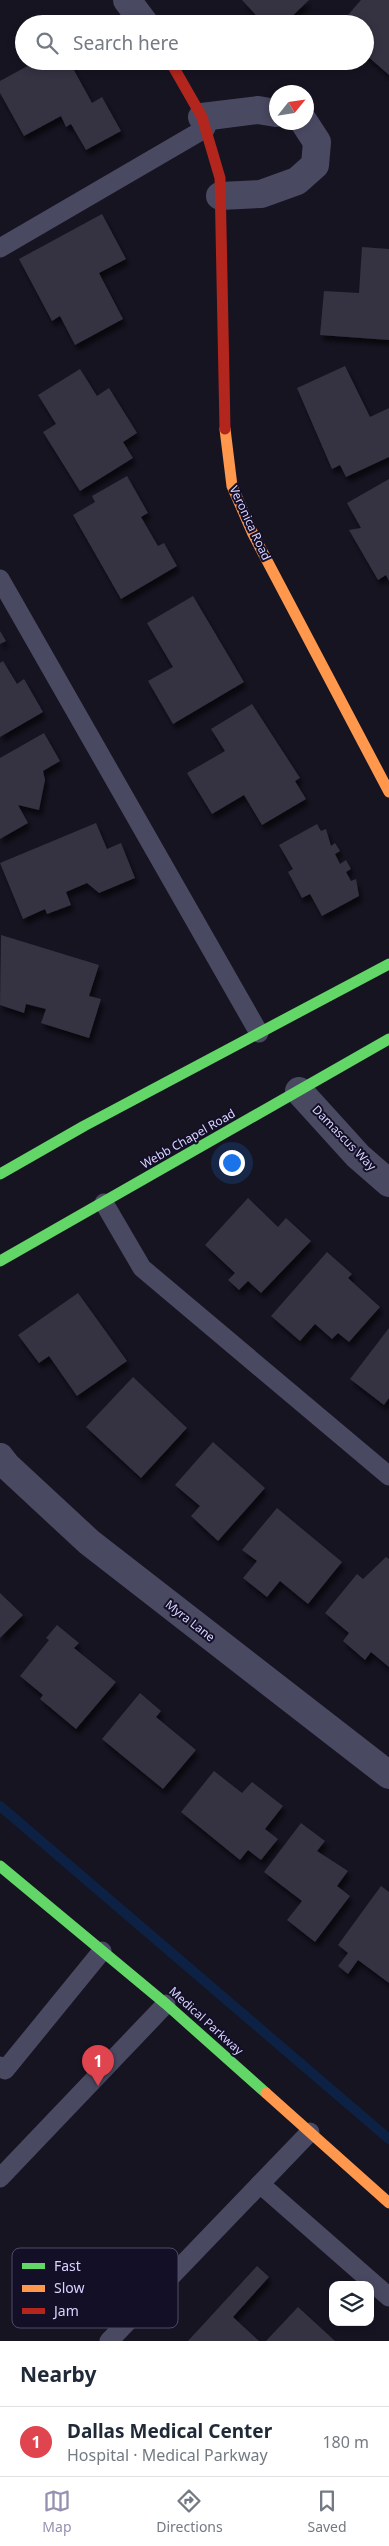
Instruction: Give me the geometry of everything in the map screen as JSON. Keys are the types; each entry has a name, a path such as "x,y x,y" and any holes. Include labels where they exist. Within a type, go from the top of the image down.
{"street":[{"path":"127,0 138,15"},
{"name":"Veronica Road","path":"175,70 204,123 220,178 225,430 232,486 253,534 389,792"},
{"path":"204,123 258,110 269,112"},
{"path":"220,196 261,194 297,182 315,165 317,142 309,130"},
{"path":"0,1174 84,1126 389,964"},
{"name":"Webb Chapel Road","path":"0,1261 389,1039"},
{"name":"Damascus Way","path":"299,1091 358,1156 389,1183"},
{"name":"Myra Lane","path":"0,1457 7,1466 89,1542 389,1775"},
{"name":"Medical Parkway","path":"0,1866 166,2004 389,2202"}],"lane":[{"path":"0,248 204,123"},
{"path":"0,579 259,1033"},
{"path":"104,1203 142,1268 389,1476"},
{"path":"0,2066 6,2070 102,1951"},
{"path":"0,2178 166,2004"},
{"path":"178,2269 310,2132"},
{"path":"260,2184 389,2297"},
{"path":"109,2341 122,2328"}],"building":[{"path":"242,0 309,0 293,15 256,15"},
{"path":"361,0 389,0 389,75 374,62 374,15 348,15"},
{"path":"20,70 74,70 92,103 102,97 121,131 86,150 71,124 66,127 61,116 24,136 0,93 0,81"},
{"path":"102,214 126,259 99,273 123,319 75,345 60,316 52,321 19,259"},
{"path":"362,247 389,249 389,340 320,335 324,291 359,293"},
{"path":"345,366 370,417 389,408 389,457 346,477 340,465 332,469 297,388"},
{"path":"80,369 97,396 109,388 137,433 123,442 133,458 80,491 43,432 56,424 38,395"},
{"path":"127,476 148,513 141,517 158,546 164,543 177,566 121,599 73,515 95,502 92,496"},
{"path":"389,479 389,581 386,575 378,580 349,530 361,528 347,503"},
{"path":"193,596 244,682 173,724 148,681 173,667 147,623"},
{"path":"0,631 6,641 0,644"},
{"path":"3,661 17,684 24,679 43,712 0,737 0,663"},
{"path":"252,704 300,778 295,781 306,799 262,825 244,795 212,814 187,773 225,751 211,729"},
{"path":"44,733 60,761 43,771 45,780 39,810 18,805 28,823 0,839 0,758"},
{"path":"96,823 107,849 121,843 135,878 99,893 87,883 66,892 71,905 47,914 45,909 23,919 0,863"},
{"path":"317,824 321,831 326,829 331,846 335,843 340,851 335,854 340,864 346,860 351,869 346,872 351,881 356,879 359,896 322,916 310,894 302,898 288,872 293,869 279,845"},
{"path":"1,935 99,965 89,996 101,999 89,1038 41,1023 46,1009 26,1004 24,1013 0,1005"},
{"path":"248,1198 278,1227 286,1218 311,1241 261,1293 248,1281 239,1290 228,1280 235,1273 205,1245"},
{"path":"327,1252 352,1274 348,1278 380,1307 349,1342 338,1333 332,1339 315,1324 300,1341 271,1316"},
{"path":"78,1293 127,1361 77,1396 49,1356 39,1363 18,1335"},
{"path":"389,1328 389,1398 384,1405 350,1379"},
{"path":"133,1377 187,1428 141,1478 86,1427"},
{"path":"213,1442 265,1488 218,1541 191,1516 200,1506 175,1485"},
{"path":"277,1508 342,1562 308,1604 280,1581 267,1597 243,1578 257,1561 242,1550"},
{"path":"386,1557 389,1559 389,1667 371,1652 365,1660 343,1641 349,1633 325,1613 357,1574 363,1579"},
{"path":"0,1593 23,1615 0,1638"},
{"path":"57,1625 79,1643 74,1648 116,1682 76,1729 40,1699 43,1695 20,1676 49,1640 46,1638"},
{"path":"140,1693 161,1711 156,1717 196,1750 163,1789 102,1739"},
{"path":"214,1771 242,1793 252,1782 283,1806 265,1829 278,1839 261,1860 248,1850 240,1860 181,1812"},
{"path":"301,1823 325,1841 317,1851 348,1871 337,1886 350,1896 315,1942 287,1920 302,1901 264,1872"},
{"path":"381,1886 389,1892 389,1983 358,1960 348,1974 338,1966 348,1953 338,1945"},
{"path":"257,2266 269,2277 233,2317 259,2341 188,2341"},
{"path":"298,2307 335,2341 266,2341"}],"waterway":[{"path":"0,1806 389,2139"}],"traffic: fast":[{"path":"0,1174 84,1126 389,964"},
{"path":"0,1261 389,1039"},
{"path":"0,1866 166,2004 266,2093"}],"traffic: slow":[{"path":"225,429 232,486 253,534 389,792"},
{"path":"266,2093 389,2203"}],"traffic: jam":[{"path":"175,70 202,117 220,178 225,429"}],"place":[{"name":"Dallas Medical Center","path":"98,2086"}]}
